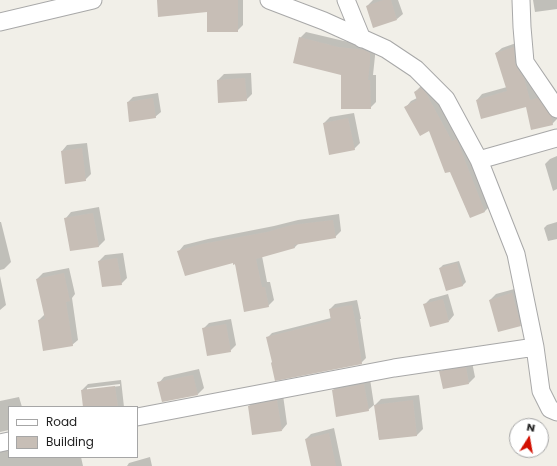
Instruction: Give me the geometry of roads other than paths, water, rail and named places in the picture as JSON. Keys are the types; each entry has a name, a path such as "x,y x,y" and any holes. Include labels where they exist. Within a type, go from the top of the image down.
{"street":[{"path":"0,22 93,0"},
{"path":"269,0 386,49 416,69 446,99 479,160 516,254 535,347 541,391 550,409 557,412"},
{"path":"346,0 362,39"},
{"path":"521,0 525,62 557,109"},
{"path":"479,160 557,138"},
{"path":"138,417 394,368 535,347"}]}
